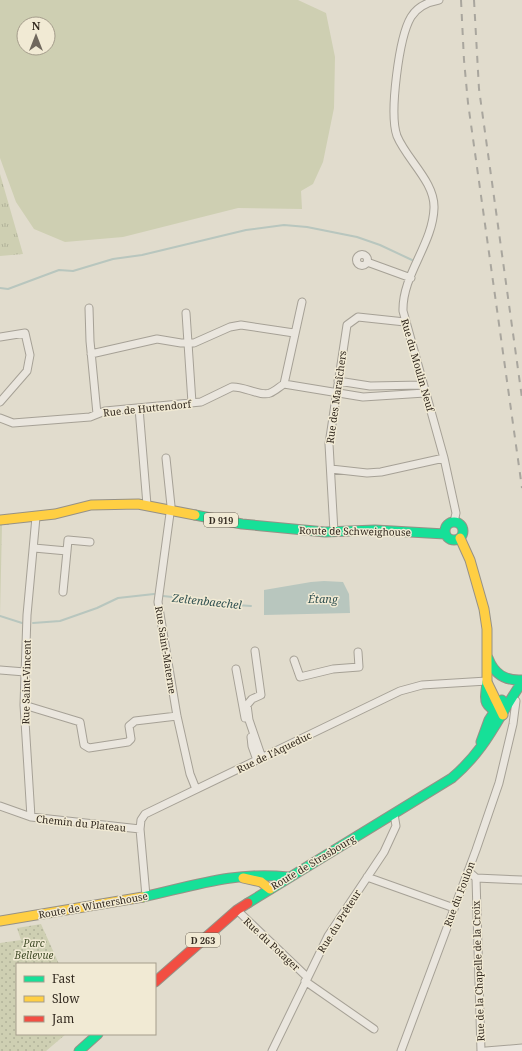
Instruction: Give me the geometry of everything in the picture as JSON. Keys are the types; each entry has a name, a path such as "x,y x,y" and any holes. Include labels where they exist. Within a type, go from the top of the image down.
{"main road":[{"name":"Route de Schweighouse","path":"0,520 36,517 92,505 110,503 147,505 244,524 287,529 334,532 375,530 445,534"},
{"path":"454,522 462,527 463,533 460,538 451,540 445,534 446,526 454,522"},
{"path":"460,538 470,560 484,609 487,682 496,708 503,715"},
{"path":"486,647 489,662 498,674 520,689"},
{"name":"Route de Strasbourg","path":"478,752 483,735 496,708 520,689"},
{"name":"Route de Strasbourg","path":"503,715 511,698 520,689"},
{"name":"Route de Strasbourg","path":"156,981 238,910 288,877 451,779 468,764 486,743 520,689"},
{"name":"Route de Wintershouse","path":"0,921 124,901 194,883 233,877 268,873 288,877"},
{"path":"233,877 261,882 270,889"},
{"path":"80,1051 97,1035"}],"street":[{"name":"Rue du Moulin Neuf","path":"438,0 425,4 411,17 403,42 396,82 395,126 397,136 411,161 430,186 434,202 433,217 403,303 405,322 444,458 456,513 454,522"},
{"path":"368,262 411,278"},
{"path":"302,302 284,384 363,396 425,393"},
{"path":"89,308 91,354 97,414"},
{"path":"186,313 192,403"},
{"name":"Rue des Maraîchers","path":"334,532 329,444 347,325 358,317 405,322"},
{"path":"91,354 157,338 194,343 230,327 241,325 294,334"},
{"path":"0,338 25,333 30,355 27,371 0,402"},
{"path":"338,381 378,386 423,385"},
{"name":"Rue de Huttendorf","path":"0,418 13,423 90,417 105,411 201,402 232,387 241,387 265,394 271,393 284,384"},
{"path":"378,386 378,396"},
{"path":"139,408 147,505"},
{"path":"166,458 171,509"},
{"path":"331,469 367,473 381,472 444,458"},
{"name":"Rue Saint-Materne","path":"171,509 158,602 177,716 190,774 196,789"},
{"name":"Rue Saint-Vincent","path":"31,817 24,705 27,615 36,517"},
{"path":"63,592 68,540 90,542"},
{"path":"34,548 67,551"},
{"path":"255,651 261,695 252,698 247,706 249,720 260,759"},
{"path":"294,660 300,677 333,669 359,667 358,652"},
{"path":"236,669 242,707 252,746 260,759"},
{"path":"0,670 25,672"},
{"name":"Rue de l'Aqueduc","path":"140,829 141,820 145,814 383,699 417,686 487,682"},
{"name":"Rue du Foulon","path":"401,1051 468,871 498,783 520,689"},
{"path":"24,705 80,722 84,744 89,748 128,742 131,739 129,726 135,722 177,716"},
{"name":"Rue du Foulon","path":"503,715 510,721 510,736"},
{"name":"Chemin du Plateau","path":"1,808 31,817 140,829"},
{"name":"Rue du Prêteur","path":"272,1051 328,936 384,852 396,826 394,814"},
{"path":"140,829 146,896"},
{"path":"468,871 476,878 522,880"},
{"path":"367,877 454,908"},
{"name":"Rue de la Chapelle de la Croix","path":"476,878 481,1051"},
{"name":"Rue du Potager","path":"238,910 306,979 374,1029"},
{"path":"486,1051 522,1048"}],"green space":[{"path":"0,0 298,0 326,13 335,57 334,108 323,162 313,184 301,191 302,209 238,208 123,237 65,242 34,229 16,202 0,158"},
{"path":"0,174 23,254 0,256"},
{"path":"9,523 9,525 2,525 0,616 0,524"},
{"name":"Parc Bellevue","path":"41,924 59,963 16,963 16,1035 65,1035 46,1051 0,1051 0,943 21,940 17,928"}],"water":[{"name":"Étang","path":"324,581 343,582 349,594 350,613 264,615 264,590"}],"waterway":[{"path":"0,288 8,289 59,270 73,271 113,259 142,255 246,230 284,225 307,227 357,237 380,245 412,260"},
{"name":"Zeltenbaechel","path":"33,623 60,621 97,608 118,598 154,594"},
{"name":"Zeltenbaechel","path":"163,596 207,603 251,606"},
{"name":"Zeltenbaechel","path":"0,616 22,623"}],"railway":[{"path":"461,0 468,103 522,488"},
{"path":"474,0 479,89 522,398"}],"traffic: fast":[{"path":"195,515 242,524 325,532 375,530 445,534"},
{"path":"450,522 458,522 463,527 463,531 461,538 458,540 450,540 445,535 445,527 450,522"},
{"path":"488,658 493,668 505,678 522,680"},
{"path":"487,682 486,702 491,708 501,714"},
{"path":"248,903 452,778 474,756 490,734 520,685"},
{"path":"481,742 489,720 502,700"},
{"path":"143,897 197,884 232,878 250,876 288,877"},
{"path":"79,1051 97,1035"}],"traffic: slow":[{"path":"0,520 55,514 91,505 138,504 195,515"},
{"path":"460,538 470,560 484,609 487,629 487,682 503,715"},
{"path":"243,878 261,882 270,889"},
{"path":"0,921 143,897"}],"traffic: jam":[{"path":"156,981 237,910 248,903"}]}
